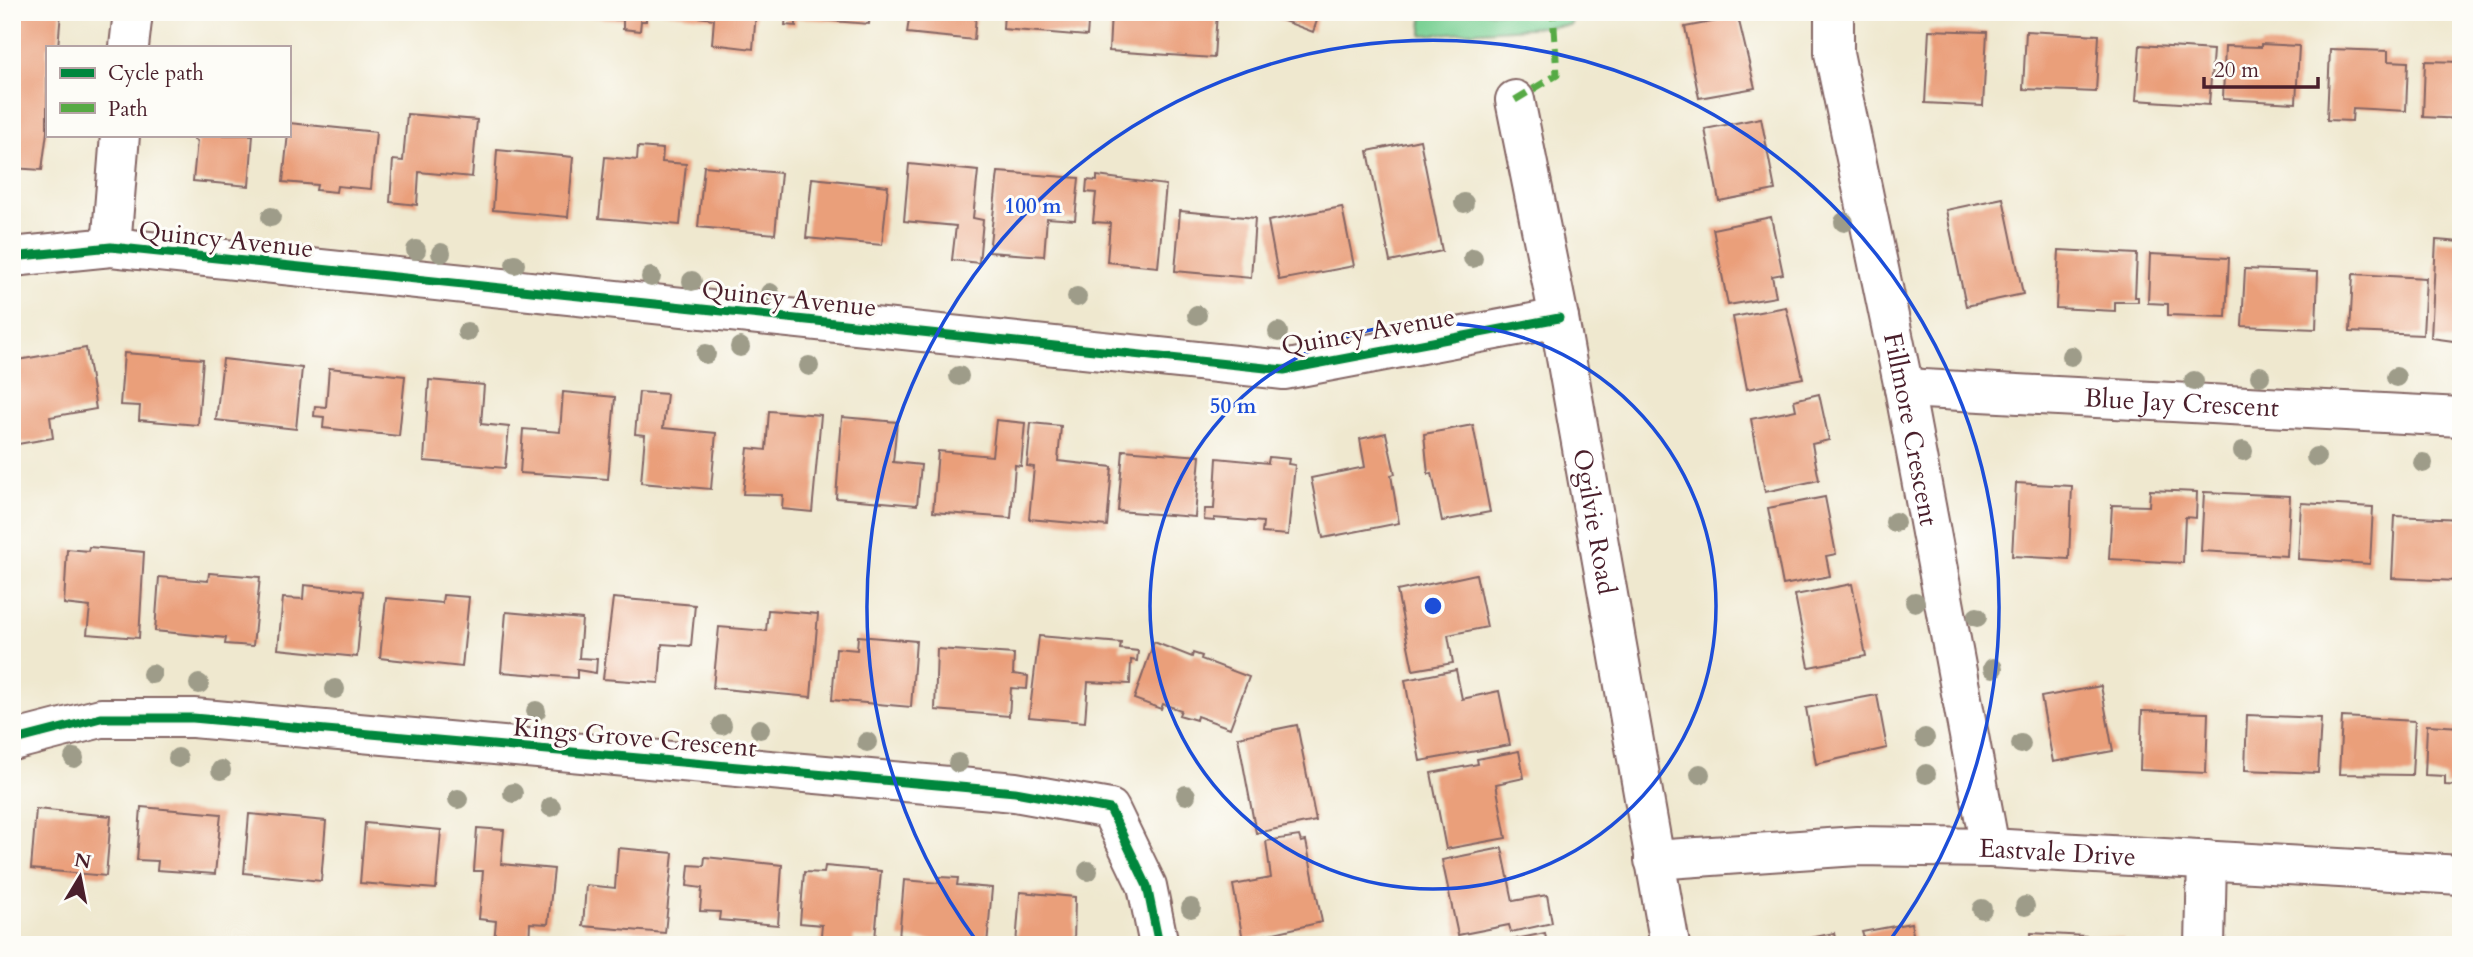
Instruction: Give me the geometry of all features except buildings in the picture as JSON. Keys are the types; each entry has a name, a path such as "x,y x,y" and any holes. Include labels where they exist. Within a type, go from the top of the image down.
{"street":[{"path":"129,46 133,12"},
{"name":"Fillmore Crescent","path":"1834,12 1834,52 1903,388 1990,848"},
{"name":"Ogilvie Road","path":"1515,100 1559,318 1670,945"},
{"path":"111,247 120,136"},
{"name":"Quincy Avenue","path":"12,257 111,247 1284,370 1559,318"},
{"name":"Blue Jay Crescent","path":"1903,388 2461,417"},
{"name":"Kings Grove Crescent","path":"12,741 101,718 193,718 1015,792 1110,809 1147,886 1159,945"},
{"name":"Eastvale Drive","path":"1654,860 1857,846 1990,848 2461,875"},
{"path":"2205,945 2207,860"}],"green space":[{"path":"1422,12 1572,12 1571,25 1422,35"}],"marked path":[{"path":"1515,100 1557,75 1553,12"}],"cycle path":[{"path":"12,257 111,247 1284,370 1559,318"},
{"path":"12,741 101,718 193,718 1015,792 1110,809 1147,886 1159,945"}]}
